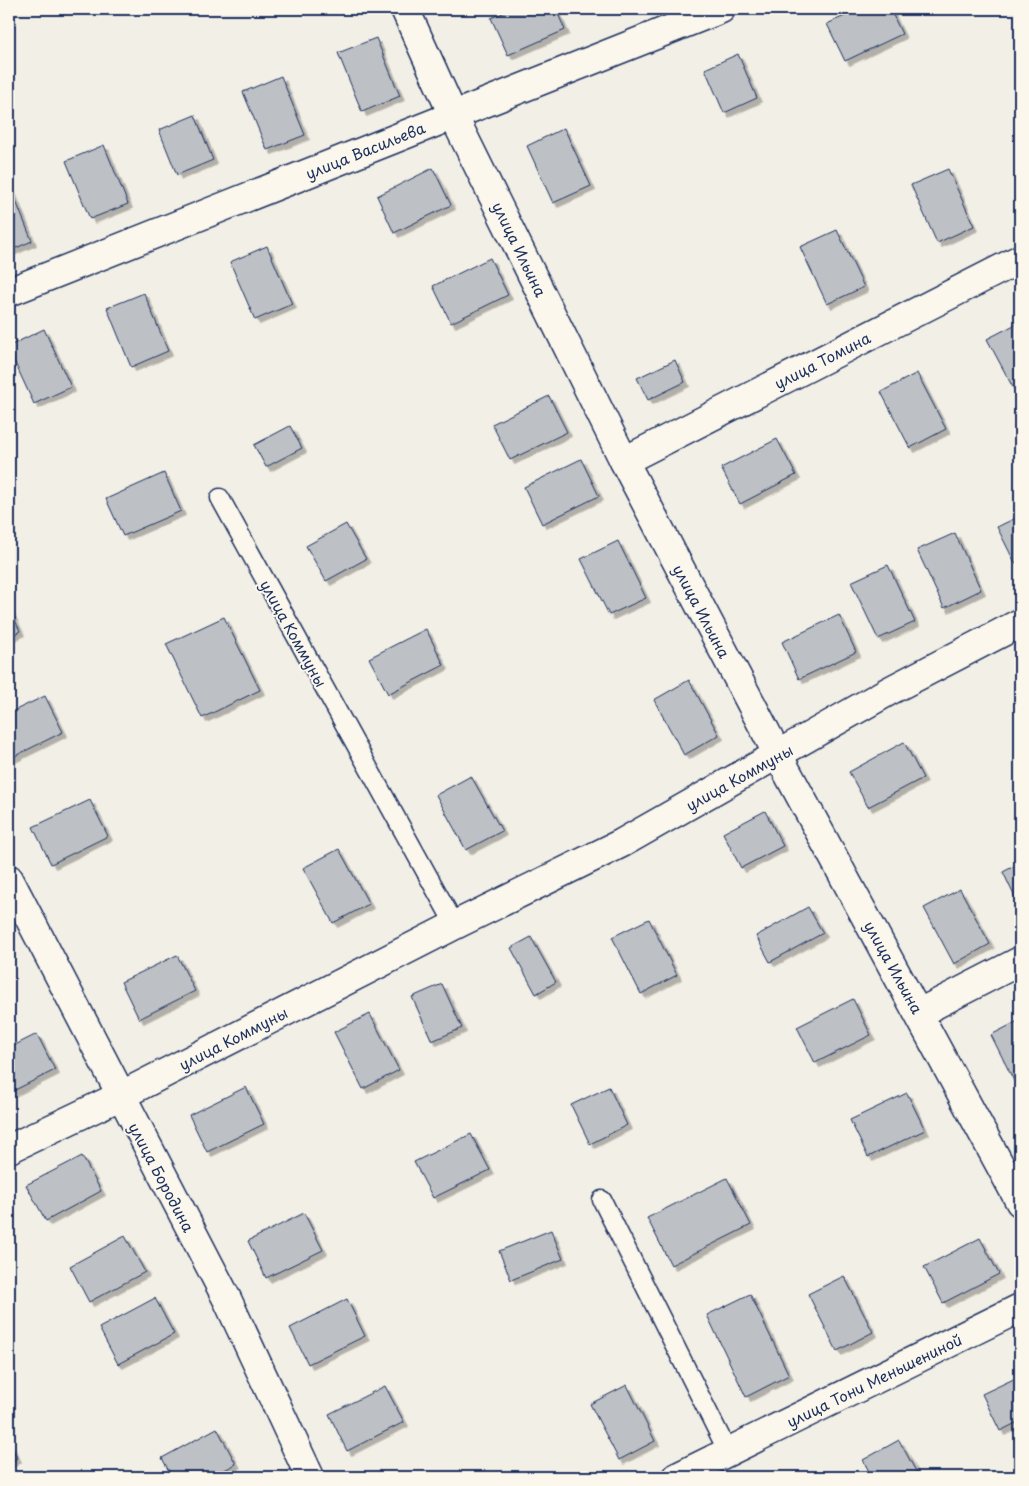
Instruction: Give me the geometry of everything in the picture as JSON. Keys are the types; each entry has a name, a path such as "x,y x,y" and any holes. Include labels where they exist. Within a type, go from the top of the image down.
{"street":[{"name":"улица Ильина","path":"405,9 454,115 624,462 778,756 1020,1202"},
{"name":"улица Васильева","path":"9,292 721,9"},
{"name":"улица Томина","path":"624,462 1020,260"},
{"name":"улица Коммуны","path":"9,1149 120,1096 455,924 622,842 778,756 889,691 1020,623"},
{"name":"улица Бородина","path":"9,879 227,1300 310,1477"},
{"path":"919,1013 1020,961"},
{"name":"улица Тони Меньшениной","path":"677,1477 1020,1308"}],"lane":[{"name":"улица Коммуны","path":"220,498 455,924"},
{"path":"602,1200 728,1452"}],"building":[{"path":"512,9 556,9 565,30 508,55 491,18"},
{"path":"860,9 890,9 902,34 845,61 827,24"},
{"path":"376,38 400,96 362,112 338,53"},
{"path":"738,54 757,98 724,113 705,69"},
{"path":"281,76 305,135 267,150 243,92"},
{"path":"195,115 213,160 177,175 159,130"},
{"path":"564,128 591,186 553,203 527,146"},
{"path":"104,145 128,204 90,219 66,161"},
{"path":"433,168 451,205 394,233 377,196"},
{"path":"948,169 974,226 937,243 911,185"},
{"path":"9,184 32,241 9,251"},
{"path":"837,230 864,287 827,304 800,247"},
{"path":"267,246 292,304 255,320 230,262"},
{"path":"490,258 508,295 451,323 433,286"},
{"path":"144,293 168,351 131,367 107,308"},
{"path":"1020,322 1020,393 1017,395 987,339"},
{"path":"44,329 71,387 34,404 9,350 9,346"},
{"path":"675,360 685,382 648,400 637,378"},
{"path":"917,373 946,429 910,448 881,392"},
{"path":"549,396 567,432 510,460 492,424"},
{"path":"290,426 302,448 266,467 254,445"},
{"path":"777,439 796,475 740,504 721,468"},
{"path":"581,459 599,496 542,524 524,487"},
{"path":"164,473 181,511 123,536 106,499"},
{"path":"1020,516 1020,560 1015,563 997,527"},
{"path":"346,524 366,559 326,581 306,546"},
{"path":"955,533 981,590 944,608 917,550"},
{"path":"618,541 646,598 609,615 581,559"},
{"path":"888,565 915,622 878,639 851,582"},
{"path":"9,608 20,631 9,637"},
{"path":"839,615 856,652 799,679 782,642"},
{"path":"224,617 260,690 202,718 166,644"},
{"path":"426,629 444,665 388,694 369,658"},
{"path":"689,680 719,735 684,755 654,700"},
{"path":"45,696 63,732 9,759 9,713"},
{"path":"904,742 923,778 868,807 849,772"},
{"path":"471,776 502,831 466,850 436,795"},
{"path":"90,800 108,836 51,864 33,827"},
{"path":"765,811 783,846 741,868 723,833"},
{"path":"339,849 369,904 333,923 303,868"},
{"path":"1020,863 1020,908 1003,872"},
{"path":"960,889 990,944 954,964 924,908"},
{"path":"808,907 823,933 770,962 756,936"},
{"path":"649,919 677,975 641,994 612,937"},
{"path":"531,937 556,982 536,994 511,948"},
{"path":"177,955 195,991 139,1019 121,982"},
{"path":"442,984 462,1028 432,1041 412,997"},
{"path":"853,999 871,1035 815,1063 797,1027"},
{"path":"370,1014 399,1070 363,1089 334,1032"},
{"path":"1020,1020 1020,1091 1019,1091 991,1035"},
{"path":"37,1034 55,1070 9,1093 9,1048"},
{"path":"246,1087 264,1124 207,1152 189,1115"},
{"path":"609,1087 627,1125 590,1144 571,1105"},
{"path":"907,1093 925,1130 868,1157 850,1120"},
{"path":"471,1134 490,1170 433,1198 414,1162"},
{"path":"82,1156 101,1191 46,1221 26,1185"},
{"path":"727,1178 751,1225 671,1265 647,1218"},
{"path":"304,1213 323,1250 266,1278 248,1241"},
{"path":"551,1230 563,1259 511,1280 499,1251"},
{"path":"125,1236 145,1272 89,1302 70,1266"},
{"path":"980,1238 999,1274 943,1303 924,1267"},
{"path":"844,1276 873,1332 837,1351 808,1294"},
{"path":"750,1294 789,1375 746,1397 707,1315"},
{"path":"155,1298 174,1334 118,1364 99,1328"},
{"path":"347,1299 365,1336 308,1364 290,1328"},
{"path":"1020,1376 1020,1421 1000,1431 982,1394"},
{"path":"627,1385 655,1441 619,1460 590,1404"},
{"path":"385,1386 404,1422 347,1451 329,1414"},
{"path":"217,1428 236,1464 211,1477 172,1477 162,1458"},
{"path":"899,1440 919,1477 872,1477 863,1460"},
{"path":"9,1442 17,1458 9,1463"}]}
